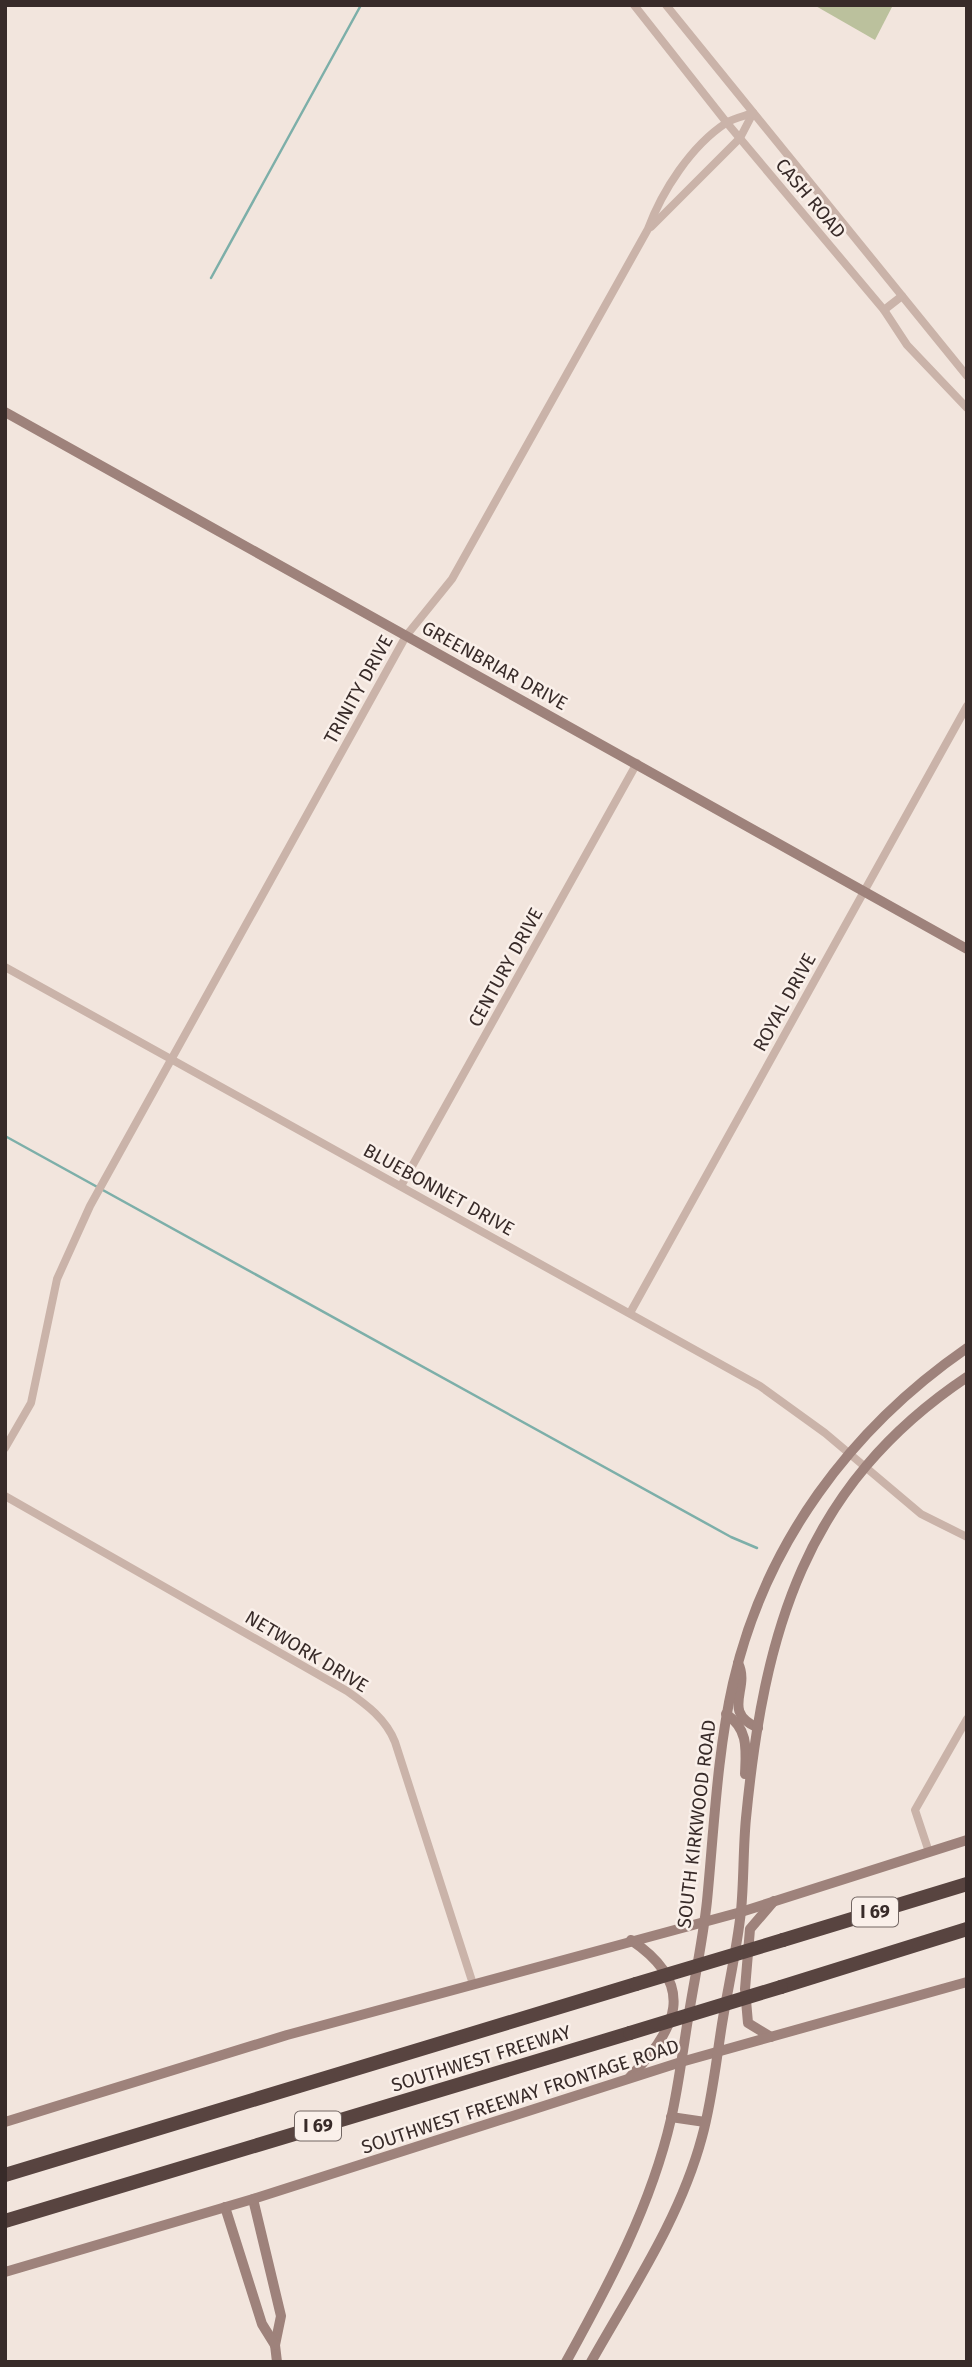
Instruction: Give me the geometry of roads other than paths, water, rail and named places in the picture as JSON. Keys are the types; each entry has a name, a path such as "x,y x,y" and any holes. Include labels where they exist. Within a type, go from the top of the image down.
{"highway":[{"name":"SOUTHWEST FREEWAY","path":"5,2175 967,1884"},
{"name":"SOUTHWEST FREEWAY","path":"5,2221 967,1930"}],"main road":[{"name":"GREENBRIAR DRIVE","path":"5,412 967,949"},
{"name":"SOUTH KIRKWOOD ROAD","path":"566,2362 626,2250 662,2156 681,2062 704,1921 726,1714 738,1663 778,1556 822,1486 849,1453 930,1376 967,1348"},
{"path":"930,1376 943,1393"},
{"path":"591,2362 669,2227 684,2193 705,2122 741,1912 750,1784 758,1728 770,1658 788,1597 817,1537 866,1467 900,1430 943,1393 967,1377"},
{"path":"738,1663 743,1673 738,1708 747,1723 758,1728"},
{"path":"726,1714 735,1720 744,1734 747,1748 745,1773 750,1784"},
{"path":"5,2122 287,2035 741,1912 967,1840"},
{"path":"771,2037 748,2023 745,1989 750,1929 775,1899"},
{"path":"628,2079 657,2049 673,2020 675,1997 654,1956 631,1940"},
{"name":"SOUTHWEST FREEWAY FRONTAGE ROAD","path":"5,2272 253,2199 681,2062 967,1982"},
{"path":"671,2117 705,2122"},
{"path":"253,2199 281,2316 275,2345 277,2362"},
{"path":"225,2207 262,2324 275,2345"}],"street":[{"name":"CASH ROAD","path":"634,5 740,138 884,310 907,345 965,402"},
{"name":"CASH ROAD","path":"666,5 967,376"},
{"name":"TRINITY DRIVE","path":"5,1448 31,1403 57,1279 90,1206 406,636 452,579 649,229 659,200 670,181 727,122 753,113"},
{"name":"TRINITY DRIVE","path":"649,229 740,138 753,113"},
{"path":"884,310 902,296"},
{"name":"ROYAL DRIVE","path":"630,1313 967,706"},
{"name":"CENTURY DRIVE","path":"401,1186 637,763"},
{"name":"BLUEBONNET DRIVE","path":"5,967 760,1386 849,1453 928,1518 967,1537"},
{"name":"NETWORK DRIVE","path":"5,1496 329,1680 371,1708 387,1725 395,1742 473,1984"},
{"path":"929,1852 915,1810 967,1718"}],"waterway":[{"path":"211,278 361,5"},
{"path":"5,1136 731,1537 757,1548"}]}
